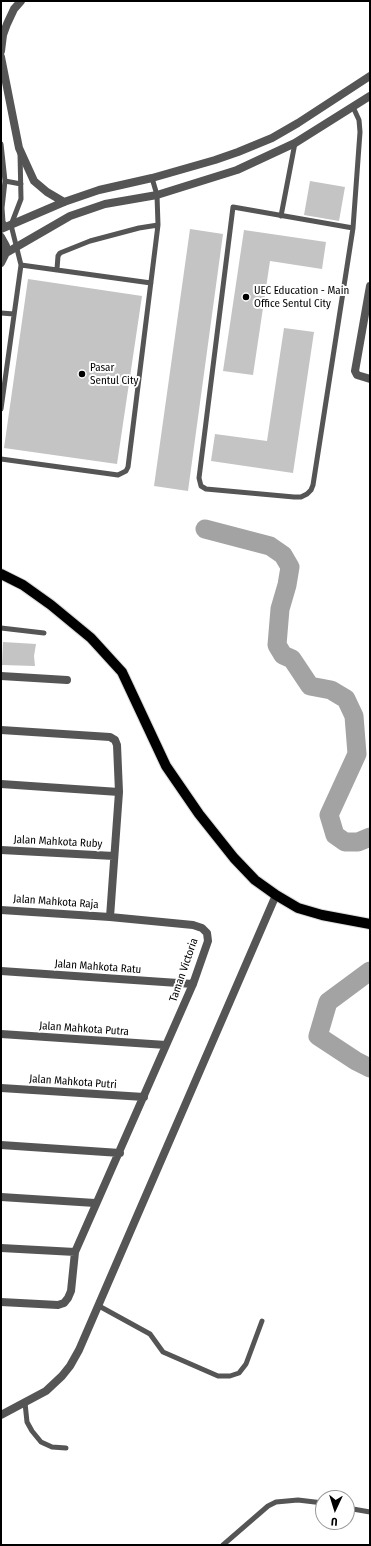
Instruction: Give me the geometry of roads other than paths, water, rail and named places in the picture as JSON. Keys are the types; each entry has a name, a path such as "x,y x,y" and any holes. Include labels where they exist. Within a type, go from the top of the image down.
{"main road":[{"path":"1,576 23,585 51,605 91,638 122,672 166,766 199,814 234,858 255,880 298,908 322,915 370,924"}],"street":[{"path":"1,51 3,35 7,24 14,9 21,1"},
{"path":"1,57 19,148 34,181 46,192 64,202"},
{"path":"6,227 64,202 99,190 152,178 215,160 272,138 298,123 370,76"},
{"path":"6,253 70,216 105,204 157,195 238,170 295,143 370,96"},
{"path":"1,237 6,246 6,253 1,263"},
{"path":"370,286 355,371 357,375 370,379"},
{"path":"1,676 67,680"},
{"path":"1,730 110,737 115,740 117,745 119,792 110,917"},
{"path":"1,784 119,792"},
{"name":"Jalan Mahkota Ruby","path":"1,850 114,856"},
{"path":"1,1415 46,1391 62,1376 70,1366 79,1350 276,895"},
{"name":"Jalan Mahkota Raja","path":"1,910 110,917"},
{"name":"Taman Victoria","path":"1,1302 58,1305 64,1303 68,1298 71,1291 75,1252 120,1153 193,984 208,941 207,934 202,928 193,925 110,917"},
{"name":"Jalan Mahkota Ratu","path":"1,971 193,984"},
{"name":"Jalan Mahkota Putra","path":"1,1034 166,1045"},
{"name":"Jalan Mahkota Putri","path":"1,1088 144,1097"},
{"path":"1,1145 120,1153"},
{"path":"1,1197 96,1203"},
{"path":"1,1248 75,1252"}],"lane":[{"path":"353,106 359,120 360,132 353,228 311,490 301,497 294,497 206,489 201,486 199,478 233,207 353,228"},
{"path":"280,216 295,143"},
{"path":"1,144 5,181 2,208 3,222 16,246 21,265 1,409"},
{"path":"6,227 21,199 19,148"},
{"path":"1,459 118,475 126,471 128,466 158,225 157,195 152,178"},
{"path":"5,181 21,184"},
{"path":"57,269 58,255 61,253 90,241 139,228 158,225"},
{"path":"21,265 151,283"},
{"path":"1,312 14,314"},
{"path":"1,628 44,633"},
{"path":"99,1306 150,1334 163,1352 218,1376 230,1376 239,1373 246,1364 262,1321"},
{"path":"25,1403 27,1422 32,1432 41,1442 52,1447 66,1448"},
{"path":"223,1545 268,1506 276,1502 298,1500 315,1502"},
{"path":"355,1509 370,1512"}],"waterway":[{"path":"205,529 270,546 283,555 290,567 287,585 280,609 277,645 283,655 292,659 310,686 331,690 346,699 354,716 357,754 329,815 335,835 345,842 358,842 370,837"},
{"path":"370,971 328,1002 318,1036 356,1061 370,1068"}],"place":[{"name":"UEC Education - Main Office Sentul City","path":"246,297"},
{"name":"Pasar Sentul City","path":"82,374"}]}
